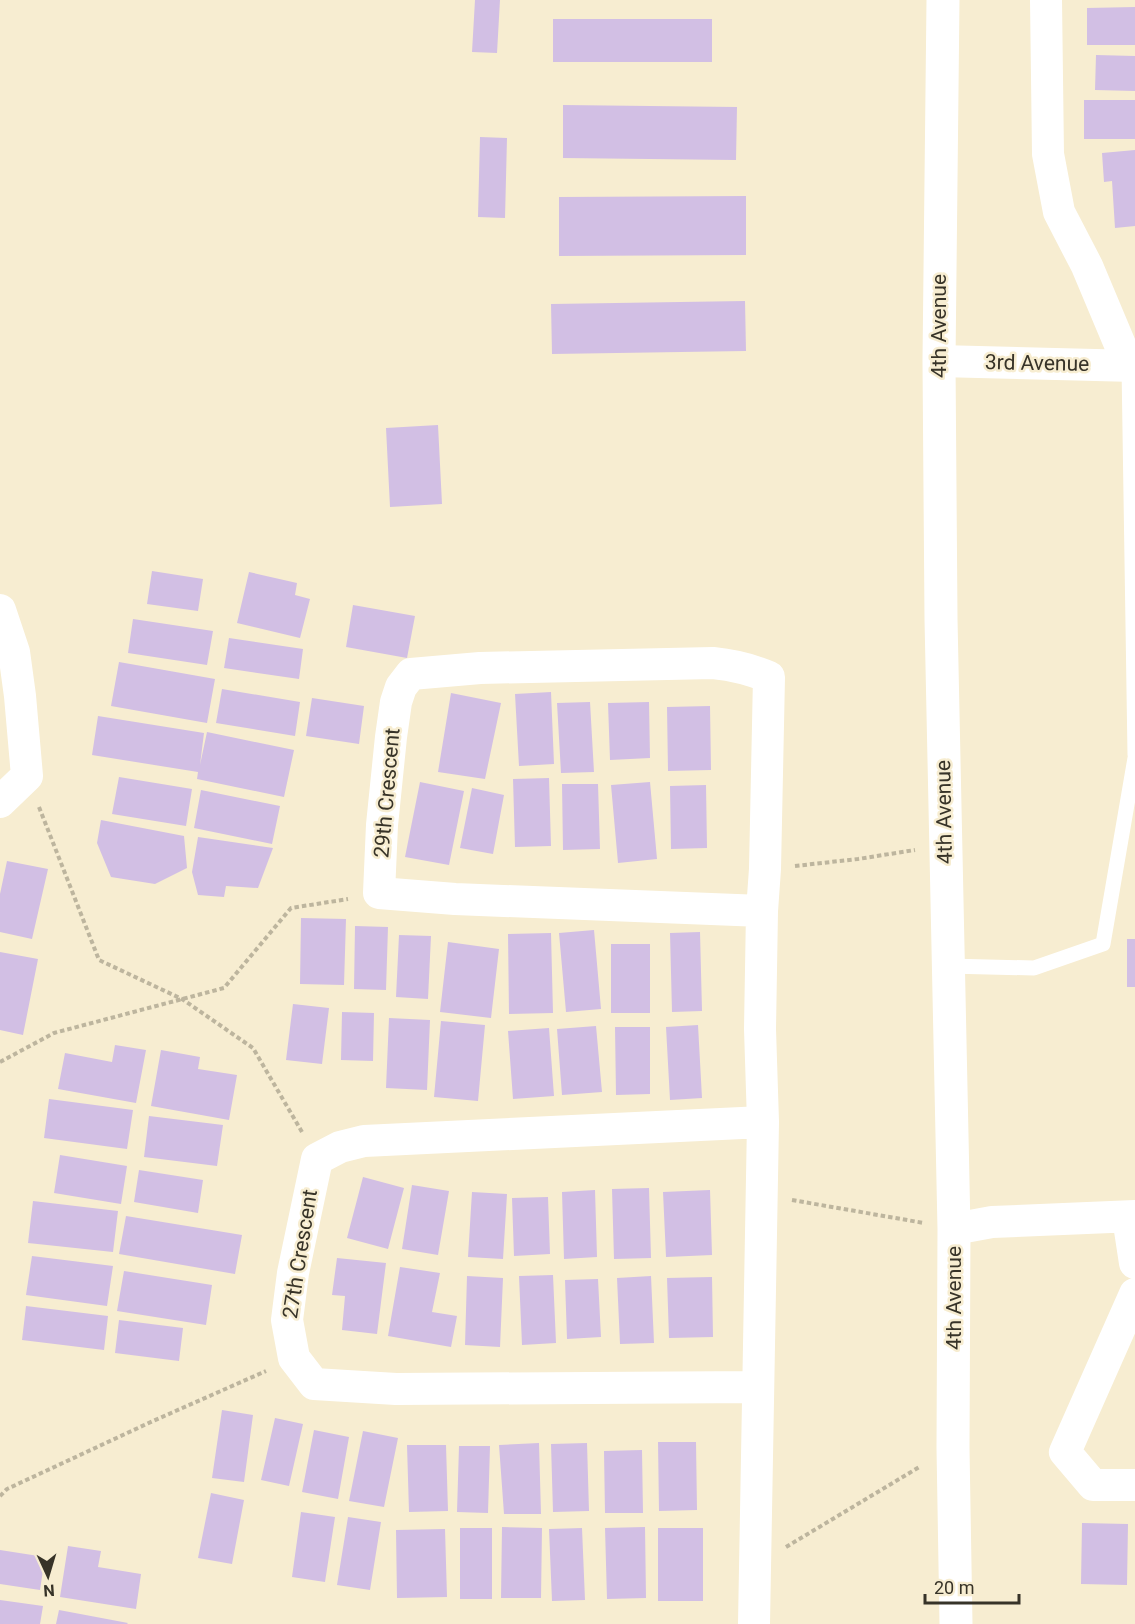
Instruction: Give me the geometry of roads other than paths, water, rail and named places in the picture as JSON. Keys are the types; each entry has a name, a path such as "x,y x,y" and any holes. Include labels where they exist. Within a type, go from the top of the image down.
{"street":[{"name":"4th Avenue","path":"943,0 939,361 941,619 954,1229 953,1448 956,1624"},
{"path":"1046,0 1048,154 1059,212 1087,266 1132,366"},
{"name":"3rd Avenue","path":"939,361 1132,366"},
{"path":"0,610 14,652 27,776 0,802"},
{"name":"29th Crescent","path":"713,663 750,669 769,676 762,911 455,899 379,893 382,825 391,737 396,702 401,687 411,675 480,668 713,663"},
{"path":"754,1624 763,1122 760,1029 762,911"},
{"name":"27th Crescent","path":"758,1387 396,1389 314,1384 294,1358 287,1320 293,1273 317,1159 340,1147 364,1141 763,1122"},
{"path":"954,1229 992,1222 1131,1217 1135,1263"},
{"path":"1135,1294 1065,1452 1093,1485 1135,1485"}],"lane":[{"path":"948,966 1034,968 1103,944 1135,756 1132,366"}]}
